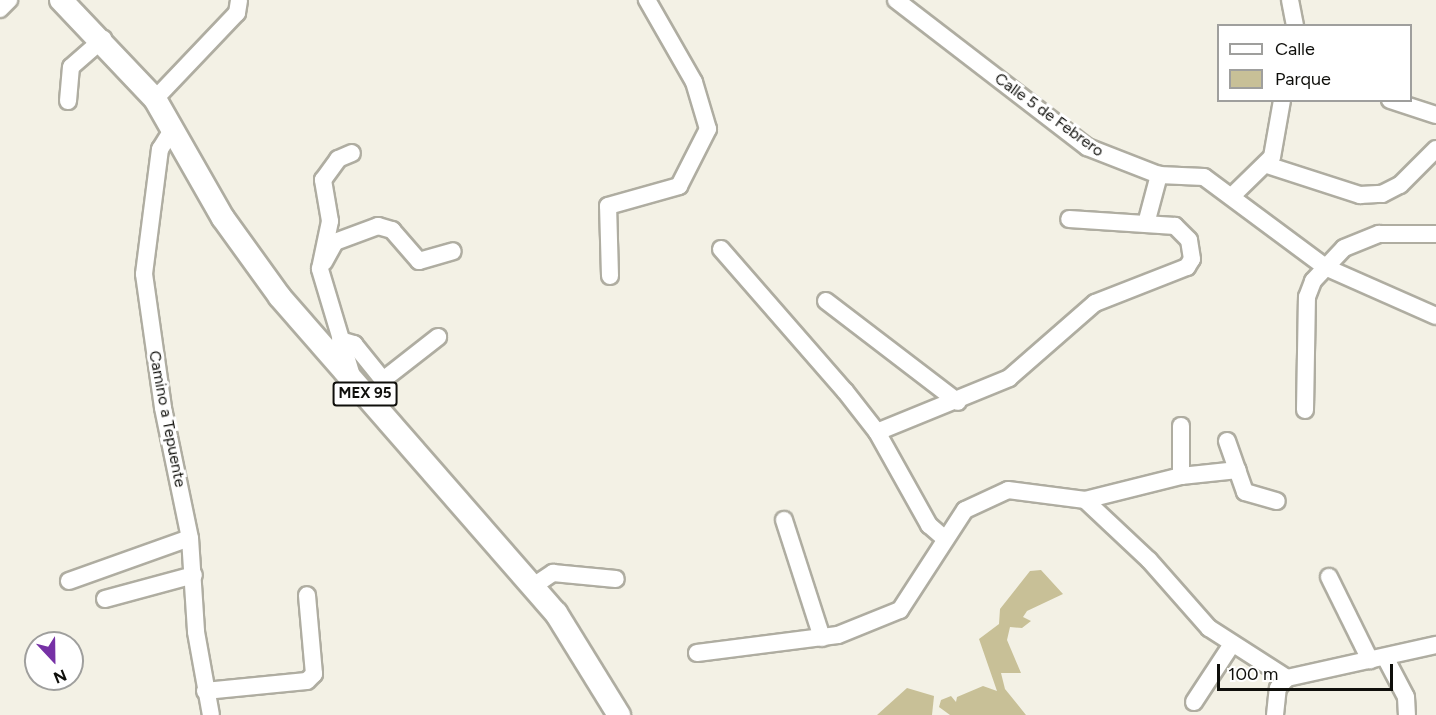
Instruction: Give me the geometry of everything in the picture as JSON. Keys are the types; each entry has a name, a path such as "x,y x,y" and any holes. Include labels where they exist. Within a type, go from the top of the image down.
{"main road":[{"name":"MEX 95","path":"61,0 103,39 155,99 174,126 247,254 354,382 535,585 585,653 619,715"}],"street":[{"path":"0,9 9,0"},
{"path":"155,99 237,13 239,0"},
{"path":"610,276 608,206 679,186 708,129 694,82 647,0"},
{"name":"Calle 5 de Febrero","path":"896,0 1087,147 1159,176 1204,177 1233,195 1325,267 1436,315"},
{"path":"1290,0 1300,22"},
{"path":"68,101 71,67 103,39"},
{"path":"1233,195 1267,165 1282,102"},
{"path":"1396,102 1436,115"},
{"name":"Camino a Tepuente","path":"174,126 160,149 144,274 163,408 190,538 205,691 210,715"},
{"path":"1267,165 1360,195 1382,194 1400,185 1436,149"},
{"path":"352,153 338,159 323,180 330,221 320,268 354,382"},
{"path":"1147,220 1159,176"},
{"path":"877,432 958,402 1009,378 1095,303 1187,267 1192,259 1189,240 1175,226 1147,220 1069,219"},
{"path":"320,268 335,242 378,226 392,230 420,261 453,251"},
{"path":"1305,410 1307,297 1325,267 1344,248 1379,234 1436,234"},
{"path":"721,249 877,432 929,525 945,539"},
{"path":"826,301 958,402"},
{"path":"340,340 354,344 383,380 438,338"},
{"path":"1181,426 1181,476"},
{"path":"1227,441 1248,495 1277,501"},
{"path":"1085,501 1181,476 1238,470"},
{"path":"697,652 822,638 900,610 965,510 997,493 1046,491 1085,501 1149,560 1185,606 1232,644 1287,678"},
{"path":"784,520 822,638"},
{"path":"69,581 190,538"},
{"path":"535,585 553,573 616,579"},
{"path":"105,599 194,575"},
{"path":"1329,577 1378,659 1406,697 1407,715"},
{"path":"205,691 307,681 314,674 307,595"},
{"path":"1194,702 1232,644"},
{"path":"1275,715 1278,688 1287,678 1436,645"}],"green space":[{"path":"1041,570 1063,594 1027,611 1023,617 1031,621 1022,628 1010,627 1007,640 1021,673 1001,673 1005,689 1026,715 950,715 939,707 941,700 951,696 956,702 957,697 983,686 997,691 979,639 999,624 1000,609 1030,571"},
{"path":"907,688 934,696 932,715 877,715"}]}
